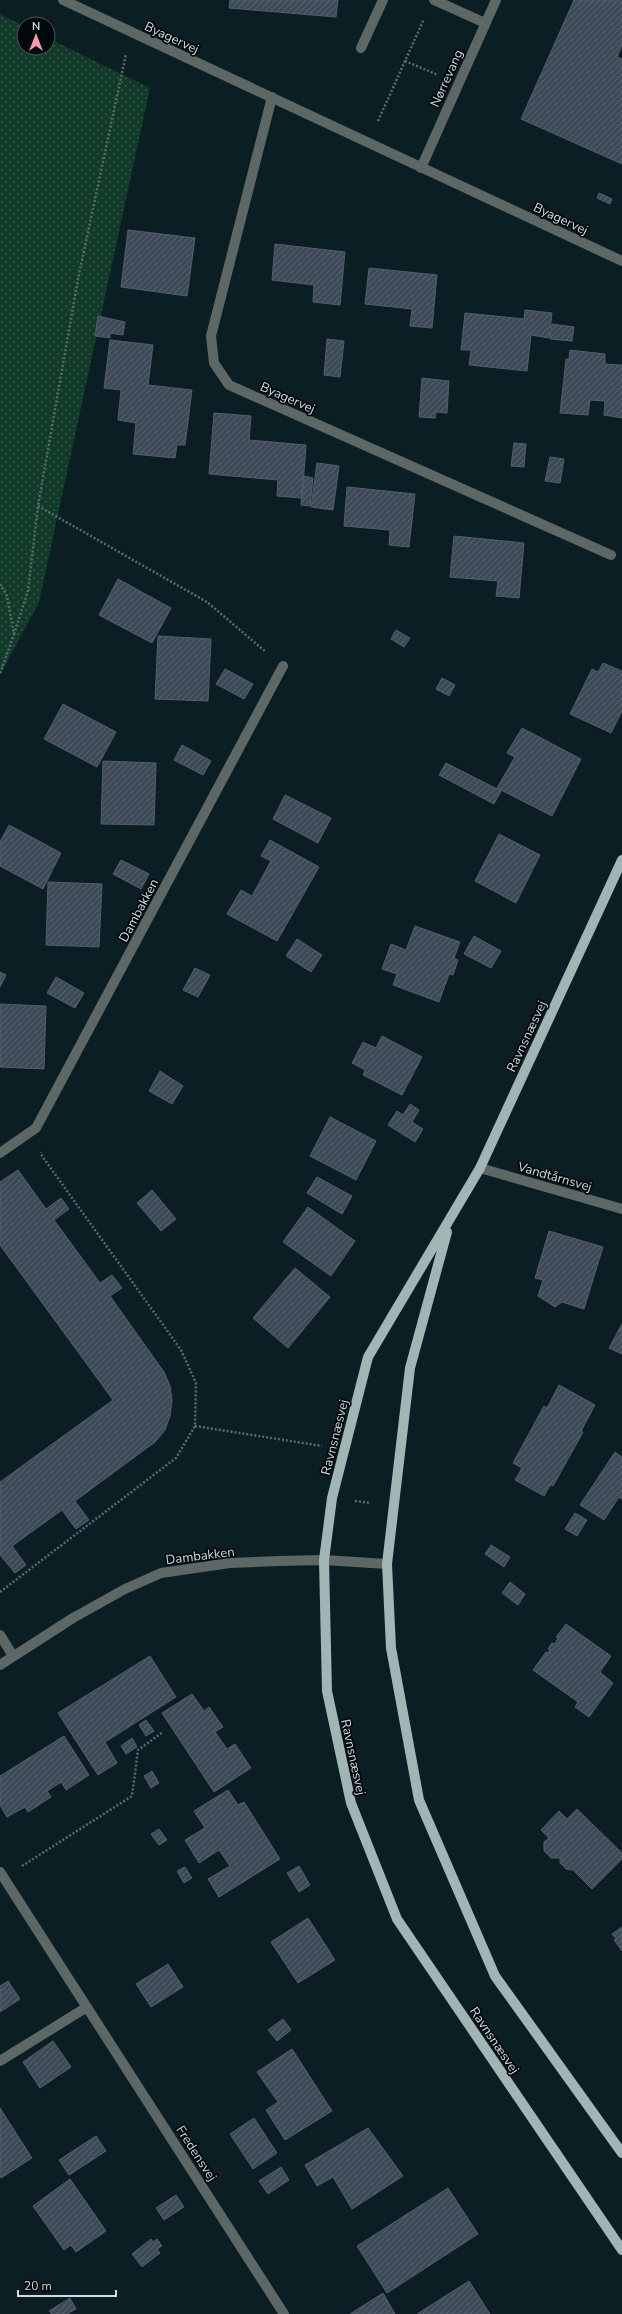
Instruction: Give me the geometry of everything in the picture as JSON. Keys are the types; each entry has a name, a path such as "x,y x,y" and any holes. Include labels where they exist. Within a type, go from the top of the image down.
{"main road":[{"name":"Ravnsnæsvej","path":"622,860 480,1168 450,1221 368,1357 332,1498 324,1560 328,1698 351,1803 397,1919 622,2250"},
{"name":"Ravnsnæsvej","path":"450,1221 410,1368 387,1564 391,1648 419,1800 495,1976 622,2153"}],"street":[{"name":"Byagervej","path":"63,0 272,97 367,144 622,261"},
{"path":"361,48 383,0"},
{"path":"434,0 485,23"},
{"name":"Nørrevang","path":"421,168 496,0"},
{"name":"Byagervej","path":"272,97 211,336 214,363 229,385 611,555"},
{"name":"Dambakken","path":"0,1153 36,1128 284,666"},
{"name":"Vandtårnsvej","path":"480,1168 622,1209"},
{"name":"Dambakken","path":"0,1665 73,1618 125,1589 161,1573 230,1563 324,1560 387,1564"},
{"path":"0,1635 13,1656"},
{"name":"Fredensvej","path":"2,1875 284,2314"},
{"path":"0,2061 87,2007"}],"path":[{"path":"367,144 427,14"},
{"path":"0,674 28,591 38,506 78,279 131,32"},
{"path":"405,61 458,84"},
{"path":"38,506 207,602 284,666"},
{"path":"0,584 7,596 14,634"},
{"path":"0,1592 176,1458 195,1426 196,1384 182,1350 42,1156 36,1128"},
{"path":"195,1426 344,1450"},
{"path":"332,1498 394,1506"},
{"path":"2,1875 132,1796 138,1750 163,1732"}],"green space":[{"path":"0,14 16,22 16,56 56,56 56,42 150,88 39,602 0,675"}],"building":[{"path":"230,0 338,0 336,17 229,8"},
{"path":"574,0 622,0 622,45 617,57 622,59 622,164 521,119"},
{"path":"599,193 612,199 610,204 597,198"},
{"path":"128,230 195,238 187,296 121,287"},
{"path":"275,244 345,252 340,305 313,302 314,285 272,280"},
{"path":"369,268 437,275 432,328 410,326 412,309 365,304"},
{"path":"525,310 552,313 549,338 531,335 527,371 469,365 471,350 461,350 465,313 524,319"},
{"path":"98,316 125,322 123,335 110,333 110,338 95,336"},
{"path":"552,324 574,327 572,341 550,339"},
{"path":"327,339 344,341 340,377 324,375"},
{"path":"110,340 153,345 148,385 192,390 185,445 177,445 175,458 133,454 136,423 118,420 121,390 104,388"},
{"path":"570,350 605,354 605,364 622,365 622,418 604,415 605,401 590,400 588,415 560,413 566,359 569,359"},
{"path":"422,378 449,381 447,413 436,412 435,418 419,417"},
{"path":"214,413 251,416 249,440 306,445 302,498 277,496 278,480 209,474"},
{"path":"514,443 526,444 524,467 511,466"},
{"path":"550,457 564,459 560,483 545,481"},
{"path":"317,463 339,466 333,510 311,507"},
{"path":"304,476 313,478 310,506 301,505"},
{"path":"347,487 415,494 409,547 389,545 390,530 344,526"},
{"path":"454,536 524,543 519,598 496,596 498,581 450,577"},
{"path":"118,579 171,608 152,643 99,615"},
{"path":"396,630 410,638 404,647 391,639"},
{"path":"158,636 211,639 208,701 155,699"},
{"path":"603,663 622,671 622,711 611,733 570,714 592,669 598,672"},
{"path":"225,669 253,684 244,699 216,684"},
{"path":"442,678 455,685 449,696 436,689"},
{"path":"63,704 116,732 97,767 44,739"},
{"path":"522,728 581,759 552,816 497,788 515,757 507,753"},
{"path":"182,745 211,761 203,775 174,760"},
{"path":"103,761 156,763 154,825 101,824"},
{"path":"446,763 501,791 494,804 439,775"},
{"path":"285,795 331,818 318,843 273,819"},
{"path":"9,825 61,853 43,889 0,866 0,842"},
{"path":"499,834 540,855 516,903 475,881"},
{"path":"270,840 319,867 277,941 227,914 241,890 252,896 271,861 261,856"},
{"path":"121,860 149,874 141,889 113,874"},
{"path":"48,882 102,884 99,947 46,945"},
{"path":"415,926 460,942 454,958 458,960 453,975 449,974 439,1002 393,985 397,974 382,969 391,944 406,950"},
{"path":"474,936 501,951 491,968 464,954"},
{"path":"297,939 322,955 311,972 286,956"},
{"path":"195,968 210,975 198,997 183,990"},
{"path":"0,972 6,975 0,987"},
{"path":"56,977 84,993 75,1008 47,993"},
{"path":"0,1004 46,1006 44,1069 0,1067"},
{"path":"382,1036 422,1057 402,1095 363,1075 365,1070 352,1063 363,1042 376,1048"},
{"path":"160,1071 183,1086 172,1104 149,1091"},
{"path":"410,1104 419,1110 412,1122 423,1129 415,1142 388,1125 397,1111 403,1115"},
{"path":"330,1117 376,1141 356,1180 310,1156"},
{"path":"18,1170 46,1209 61,1198 69,1209 54,1220 100,1283 112,1275 122,1288 110,1296 164,1372 170,1386 172,1401 170,1416 165,1430 155,1442 75,1501 89,1520 76,1529 62,1510 12,1546 26,1565 15,1573 0,1555 0,1482 113,1400 0,1245 0,1182"},
{"path":"317,1177 352,1196 342,1214 307,1193"},
{"path":"152,1190 176,1219 161,1231 137,1203"},
{"path":"308,1207 355,1241 331,1276 283,1242"},
{"path":"549,1231 603,1247 584,1309 562,1302 555,1307 538,1296 543,1280 535,1278"},
{"path":"295,1268 330,1297 288,1348 253,1318"},
{"path":"622,1324 622,1354 609,1348"},
{"path":"559,1385 595,1405 581,1431 583,1432 553,1486 550,1485 544,1496 515,1480 522,1468 513,1463 544,1406 547,1408"},
{"path":"615,1452 622,1457 622,1499 619,1497 604,1520 580,1505"},
{"path":"575,1513 587,1520 577,1536 565,1529"},
{"path":"491,1545 510,1557 504,1567 485,1554"},
{"path":"510,1582 525,1594 518,1605 502,1593"},
{"path":"566,1624 611,1656 600,1672 613,1683 589,1717 575,1707 578,1702 533,1670 546,1652 548,1653 550,1650 548,1649 552,1643 555,1644 558,1638 556,1637"},
{"path":"150,1656 176,1697 105,1742 117,1763 98,1775 58,1713"},
{"path":"192,1694 204,1711 209,1707 223,1727 215,1732 227,1749 235,1744 251,1768 214,1792 162,1713"},
{"path":"146,1720 154,1731 146,1736 139,1725"},
{"path":"64,1736 89,1775 66,1790 61,1782 47,1791 51,1797 28,1812 25,1807 7,1817 0,1805 0,1776"},
{"path":"132,1738 137,1747 126,1754 121,1746"},
{"path":"152,1771 159,1783 151,1788 144,1776"},
{"path":"228,1790 238,1805 244,1802 280,1859 219,1897 208,1879 230,1866 219,1850 199,1863 185,1840 205,1828 194,1811"},
{"path":"577,1809 622,1853 622,1859 592,1889 573,1870 566,1869 560,1863 560,1858 551,1858 544,1851 544,1842 549,1838 541,1830 559,1811 567,1819"},
{"path":"159,1829 167,1840 159,1845 151,1834"},
{"path":"299,1866 310,1885 299,1892 287,1873"},
{"path":"185,1867 192,1878 184,1883 177,1871"},
{"path":"308,1918 335,1960 298,1983 271,1942"},
{"path":"622,1927 622,1951 614,1940 616,1939 612,1934"},
{"path":"168,1964 183,1987 151,2007 136,1984"},
{"path":"8,1981 20,1999 0,2012 0,1986"},
{"path":"283,2019 291,2030 277,2041 268,2030"},
{"path":"53,2041 71,2067 40,2088 23,2062"},
{"path":"292,2049 332,2111 285,2140 266,2110 278,2102 257,2072"},
{"path":"0,2108 32,2158 1,2178 0,2176"},
{"path":"254,2118 277,2153 253,2169 230,2134"},
{"path":"368,2128 403,2176 352,2209 333,2177 317,2186 305,2165"},
{"path":"96,2136 106,2151 69,2175 59,2160"},
{"path":"281,2167 289,2180 268,2194 259,2181"},
{"path":"70,2179 106,2231 76,2252 71,2245 64,2250 33,2206"},
{"path":"448,2188 478,2234 387,2293 357,2246"},
{"path":"176,2195 184,2207 164,2220 156,2208"},
{"path":"151,2239 153,2242 157,2239 162,2246 157,2249 160,2253 142,2267 132,2254"},
{"path":"469,2281 490,2314 417,2314"},
{"path":"383,2293 395,2314 350,2314"},
{"path":"70,2298 76,2309 67,2314 52,2314 49,2311"}]}
